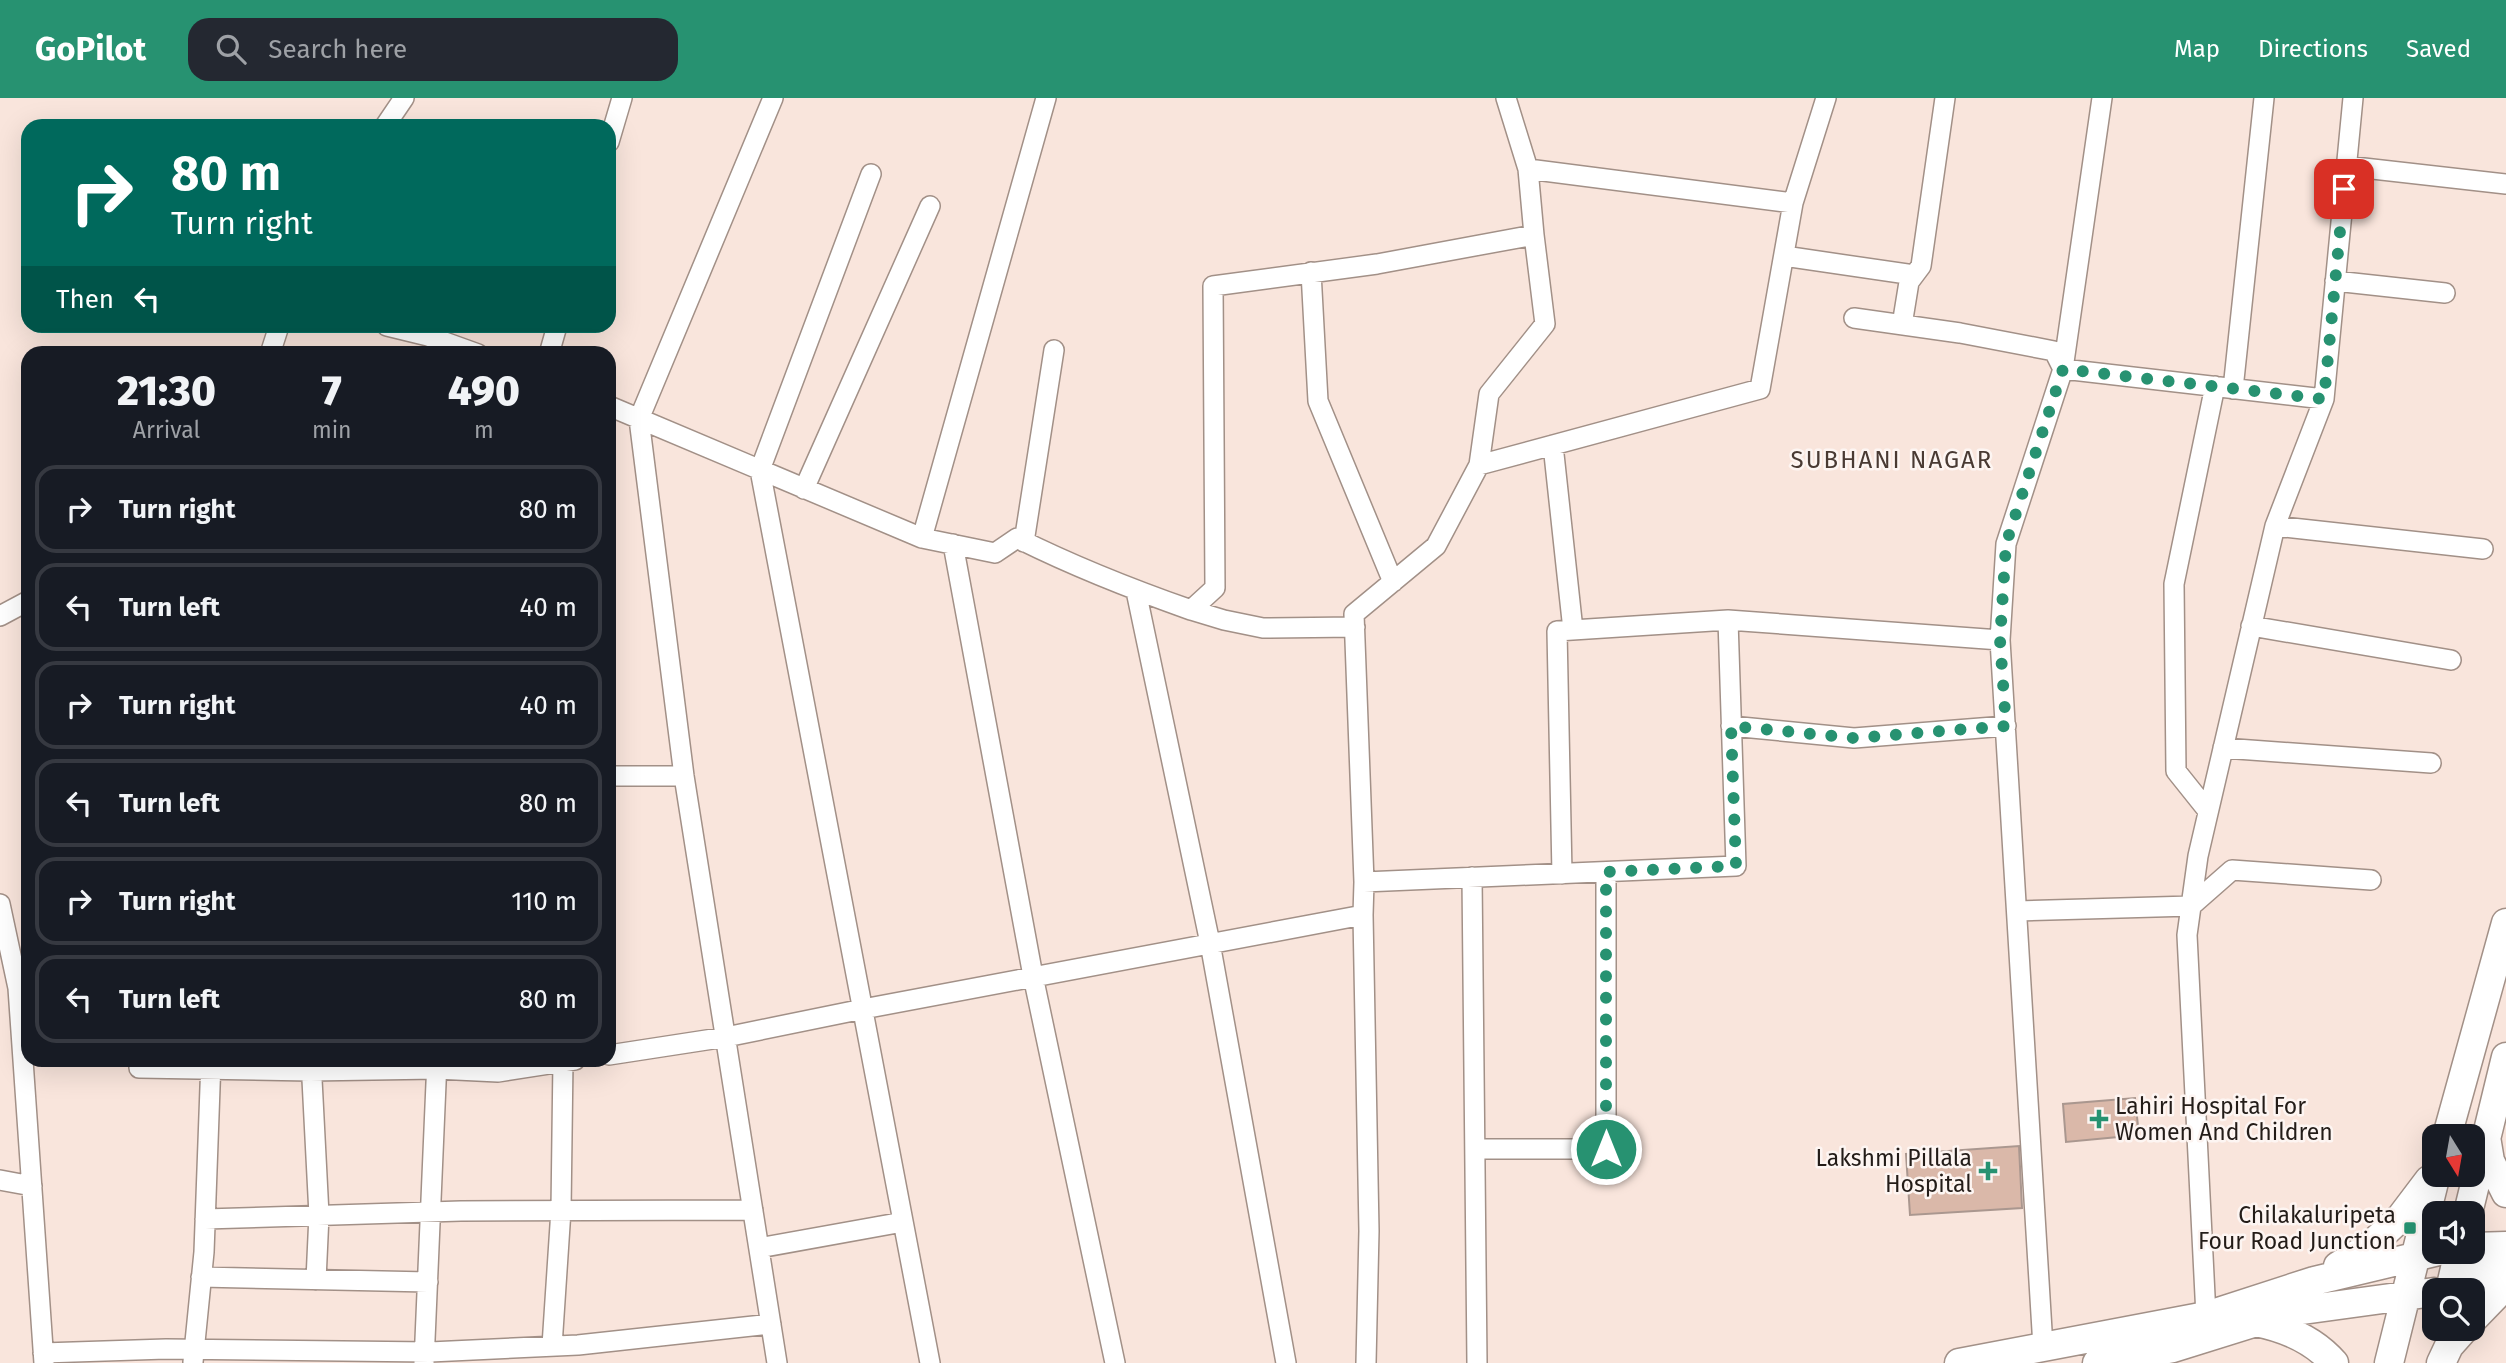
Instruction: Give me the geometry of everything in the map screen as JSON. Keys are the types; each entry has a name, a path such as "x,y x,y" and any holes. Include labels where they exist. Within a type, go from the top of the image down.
{"main road":[{"path":"2450,1124 2506,923"},
{"path":"2472,1201 2488,1148 2506,1057"},
{"path":"2488,1148 2506,1193"},
{"path":"2314,1280 2370,1246 2401,1217 2425,1187"},
{"path":"2485,1247 2506,1246"},
{"path":"1959,1363 2206,1316 2314,1280 2422,1255"},
{"path":"2474,1278 2506,1262"},
{"path":"2389,1363 2406,1297 2422,1264"},
{"path":"2485,1307 2506,1285"},
{"path":"2098,1363 2173,1356 2288,1312 2422,1294"},
{"path":"2256,1322 2284,1328 2325,1353 2334,1363"},
{"path":"2433,1363 2438,1341"},
{"path":"2441,1363 2453,1341"}],"street":[{"path":"390,119 404,98"},
{"path":"616,119 622,98"},
{"path":"773,98 639,419 684,776 777,1363"},
{"path":"922,538 1046,98"},
{"path":"1367,1363 1369,1231 1364,882 1354,614 1436,547 1479,465 1489,394 1545,324 1528,169 1506,98"},
{"path":"1479,465 1760,389 1793,203 1826,98"},
{"path":"1902,325 1909,282 1921,266 1945,98"},
{"path":"2043,1347 2000,640 2006,544 2063,369 2102,98"},
{"path":"2208,811 2176,771 2174,584 2224,387 2264,98"},
{"path":"2206,1316 2188,935 2191,905 2198,856 2275,526 2324,399 2353,98"},
{"path":"2346,166 2506,184"},
{"path":"1528,169 1793,203"},
{"path":"871,174 760,470 930,1363"},
{"path":"804,489 930,206"},
{"path":"1191,610 1215,588 1213,286 1377,264 1534,235"},
{"path":"1784,256 1914,275"},
{"path":"1311,272 1318,401 1393,582"},
{"path":"2335,281 2445,293"},
{"path":"1854,318 2054,351 2063,369"},
{"path":"416,333 456,346"},
{"path":"1024,542 1054,350"},
{"path":"2063,369 2324,399"},
{"path":"616,409 922,538 995,553 1017,538 1064,562 1136,591 1224,620 1264,628 1355,627"},
{"path":"1553,445 1573,631"},
{"path":"2275,526 2483,549"},
{"path":"953,544 1032,976 1115,1363"},
{"path":"1136,591 1210,943 1286,1363"},
{"path":"0,616 21,605"},
{"path":"1563,874 1557,631 1728,620 2000,640"},
{"path":"1364,882 1736,866 1728,620"},
{"path":"2251,626 2451,660"},
{"path":"1731,726 1854,738 2006,726"},
{"path":"2223,748 2431,763"},
{"path":"616,776 684,776"},
{"path":"2017,911 2191,905 2232,870 2371,880"},
{"path":"1475,1149 1606,1149 1606,872"},
{"path":"1472,877 1477,1363"},
{"path":"0,904 32,1186 43,1358 424,1358 771,1324"},
{"path":"616,1054 726,1037 1032,976 1363,915"},
{"path":"139,1068 163,1067"},
{"path":"193,1356 205,1219 211,1067"},
{"path":"310,1067 319,1215 316,1280"},
{"path":"424,1358 436,1067"},
{"path":"454,1067 498,1072 529,1067"},
{"path":"552,1346 567,1067"},
{"path":"2488,1148 2506,1111"},
{"path":"0,1180 32,1186"},
{"path":"205,1219 432,1212 753,1210"},
{"path":"759,1248 903,1222"},
{"path":"201,1277 428,1282"}],"building":[{"path":"2135,1098 2139,1135 2066,1142 2063,1104"},
{"path":"2019,1146 2022,1208 1910,1215 1906,1154"}],"place":[{"name":"Lahiri Hospital For Women And Children","path":"2099,1119"},
{"name":"Lakshmi Pillala Hospital","path":"1988,1171"},
{"name":"Chilakaluripeta Four Road Junction","path":"2410,1228"}],"district":[{"name":"SUBHANI NAGAR","path":"1892,460"}],"route":[{"path":"1606,1149 1606,872 1736,866 1731,726 1854,738 2006,726 2000,640 2006,544 2063,369 2324,399 2344,189"}]}
